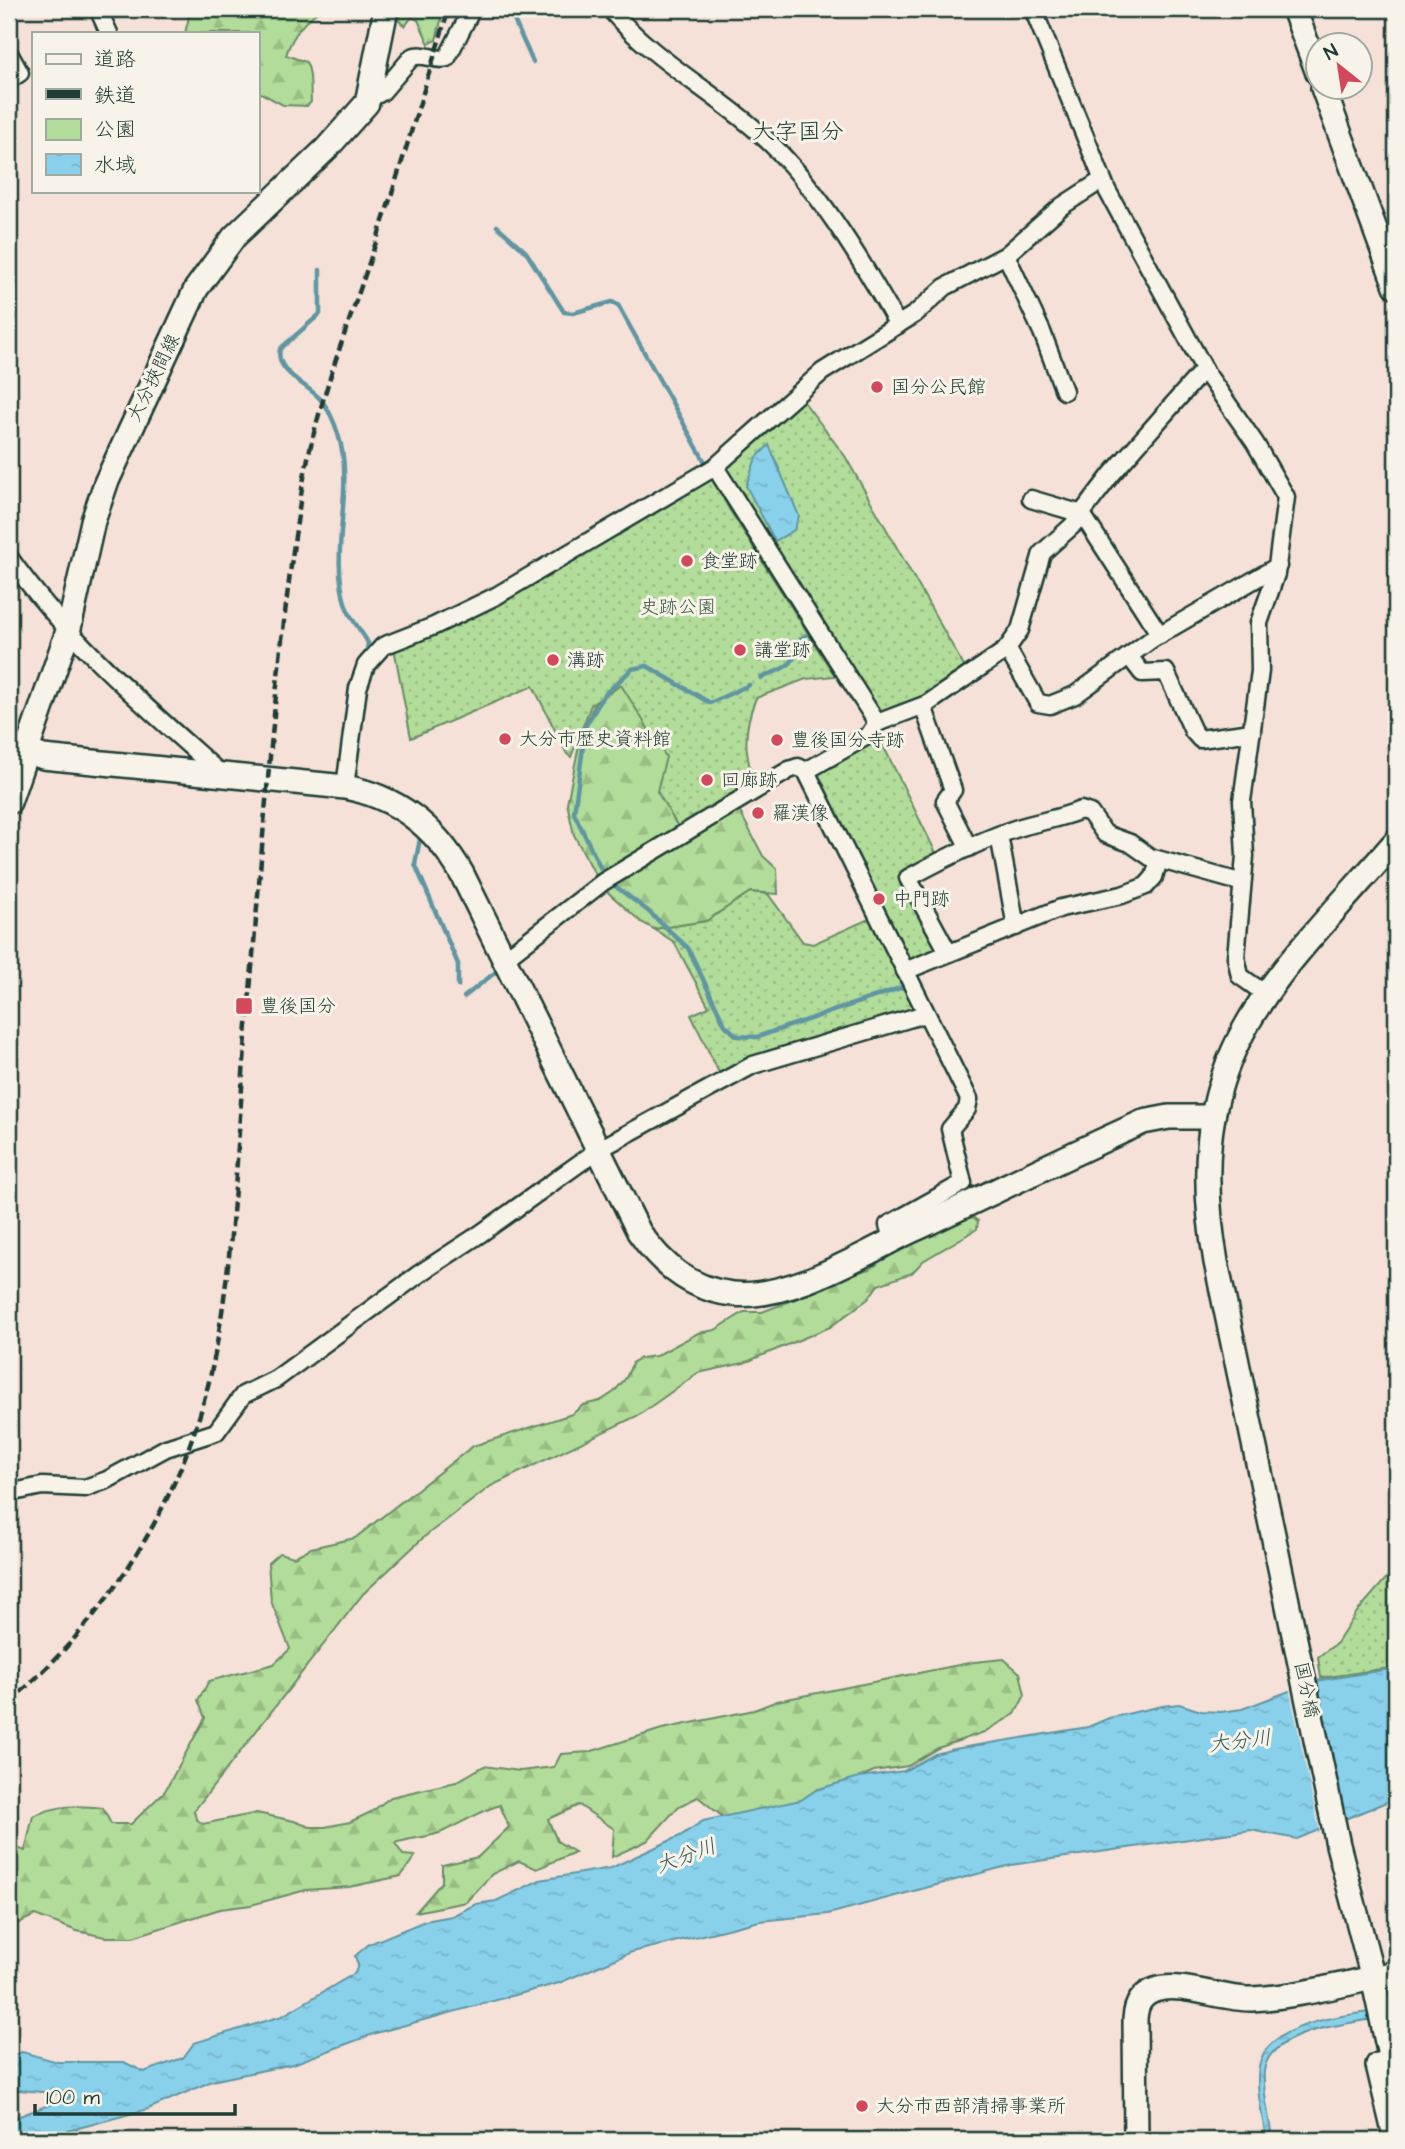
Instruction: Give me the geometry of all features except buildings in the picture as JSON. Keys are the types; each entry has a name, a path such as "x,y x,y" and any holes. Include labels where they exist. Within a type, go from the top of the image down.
{"street":[{"path":"97,9 108,32"},
{"name":"大分挾間線","path":"9,802 17,748 69,628 93,521 106,483 202,278 234,237 327,148 369,99 386,9"},
{"path":"369,99 372,100 382,92 415,55 447,58 472,9"},
{"path":"610,9 639,42 749,124 779,153 836,225 898,324"},
{"path":"1034,9 1102,180 1204,369 1245,426 1284,490 1286,509 1278,566 1259,623 1260,671 1242,801 1245,856 1236,957 1240,976 1264,993"},
{"path":"1294,9 1304,36"},
{"path":"9,53 20,73 9,80"},
{"path":"1328,102 1396,286"},
{"path":"345,787 358,688 366,665 377,652 391,642 435,626 496,596 715,467 822,372 898,324 945,286 1006,255 1062,206 1102,180"},
{"path":"1006,255 1042,332 1064,391"},
{"path":"806,771 869,735 877,723 923,706 1007,648 1023,623 1041,552 1082,514 1111,475 1204,369"},
{"path":"715,467 877,723"},
{"path":"1031,499 1082,514 1160,635"},
{"path":"9,557 45,605 123,686 221,774"},
{"path":"1007,648 1038,703 1044,705 1074,695 1160,635 1278,566"},
{"path":"1129,656 1142,673 1166,672 1193,731 1200,739 1252,732"},
{"path":"923,706 953,790 944,801 969,848"},
{"path":"17,748 43,757 345,787 391,802 432,832 458,867 647,1243 674,1271 701,1287 732,1294 767,1293 796,1284 1143,1122 1169,1116 1213,1117"},
{"path":"504,959 603,882 789,770 798,767 806,771 969,1099 967,1109 950,1129 964,1180 960,1186 888,1225 892,1240"},
{"path":"948,952 908,878 999,835 1084,810 1105,834 1130,843 1159,860 1236,881"},
{"path":"999,835 1016,927"},
{"name":"国分橋","path":"1375,2018 1212,1239 1207,1181 1213,1117 1234,1047 1264,993 1396,841"},
{"path":"905,971 1068,905 1116,897 1146,886 1154,877 1159,860"},
{"path":"9,1493 41,1486 85,1488 107,1480 166,1448 216,1432 243,1395 276,1378 398,1289 598,1150 753,1065 925,1014"},
{"path":"1136,2140 1135,2019 1138,2005 1144,1996 1155,1990 1169,1988 1253,1999 1396,1973"},
{"path":"1375,2018 1396,2083"},
{"path":"1375,2018 1396,2140"}],"green space":[{"path":"191,9 322,9 300,29 286,55 306,62 310,76 311,102 307,106 283,105 259,92 259,32 185,32"},
{"path":"401,9 444,9 436,40 429,44 418,20 412,17 405,26 399,21"},
{"path":"801,398 845,456 965,668 947,688 882,716 720,468"},
{"name":"史跡公園","path":"711,476 835,676 806,679 756,698 746,736 748,760 759,798 686,840 656,791 621,685 591,705 571,757 567,754 533,686 411,738 394,648 436,632 517,592"},
{"path":"621,685 666,757 657,791 685,839 739,810 763,856 777,869 778,894 750,892 706,921 654,929 641,922 602,887 574,835 567,803 582,731 595,703"},
{"path":"878,735 939,859 904,878 945,951 907,967 813,772"},
{"path":"750,892 768,894 803,942 813,944 871,918 914,1010 723,1081 691,1015 709,1007 674,942 654,929 706,921"},
{"path":"971,1216 978,1221 977,1229 923,1261 912,1273 878,1285 868,1299 830,1327 744,1363 698,1373 639,1415 491,1486 424,1537 363,1594 194,1811 196,1819 203,1824 257,1813 310,1827 325,1827 350,1822 371,1812 391,1797 456,1782 484,1766 520,1771 554,1767 561,1754 589,1752 662,1729 754,1710 777,1701 974,1662 1004,1659 1020,1673 1025,1695 1015,1714 984,1732 938,1748 908,1766 874,1771 801,1802 728,1821 698,1797 679,1806 647,1841 612,1857 614,1829 579,1805 548,1819 557,1841 575,1852 537,1869 519,1861 492,1874 466,1902 416,1912 442,1882 442,1865 478,1857 509,1827 500,1805 439,1833 395,1843 403,1855 415,1856 401,1876 349,1887 306,1890 251,1905 220,1909 133,1937 105,1937 77,1931 35,1915 9,1928 9,1845 25,1851 33,1816 59,1808 94,1807 103,1808 111,1824 131,1824 165,1791 205,1718 198,1700 209,1681 274,1664 290,1649 271,1601 268,1563 279,1553 294,1557 311,1548 355,1538 473,1446 572,1414 583,1405 600,1401 614,1392 626,1378 633,1362 656,1356 698,1333 715,1330 744,1312 762,1312 801,1297 815,1285 870,1269 877,1264 881,1254"},
{"path":"1396,1567 1396,1667 1321,1678 1318,1657 1337,1643 1357,1612"}],"water":[{"path":"769,445 799,516 794,530 775,541 746,486 756,458"},
{"name":"大分川","path":"1396,1668 1396,1798 1297,1839 1251,1830 1011,1865 828,1914 760,1921 632,1952 559,1983 376,2033 293,2064 212,2081 148,2109 35,2140 9,2140 9,2120 75,2095 9,2089 9,2057 22,2052 58,2062 124,2062 144,2072 183,2058 194,2043 282,2016 355,1973 358,1965 355,1956 369,1944 425,1921 452,1916 476,1904 496,1901 540,1880 611,1868 680,1836 703,1821 801,1800 816,1790 859,1777 904,1771 935,1754 954,1749 1088,1727 1109,1718 1162,1706 1179,1704 1201,1711 1221,1712 1242,1709 1316,1681"},
{"path":"1396,2005 1396,2016 1341,2024 1300,2035 1282,2044 1270,2056 1264,2079 1272,2140 1266,2140 1258,2078 1261,2059 1269,2046 1282,2036 1317,2021 1389,2010"}],"pier":[{"path":"1313,1678 1344,1824 1320,1834 1289,1687"}],"waterway":[{"path":"509,9 533,62"},
{"path":"497,226 526,252 564,312 573,313 612,302 618,305 705,462"},
{"path":"320,270 320,314 280,349 280,357 287,371 324,403 338,434 344,476 340,541 341,585 348,611 368,643 366,656"},
{"path":"722,492 779,583"},
{"path":"761,678 787,666 795,657 798,641 806,635"},
{"path":"604,875 574,813 586,725 604,695 632,669 647,666 710,703 749,685"},
{"path":"420,839 415,864 458,964 458,986"},
{"path":"611,883 648,911 688,948 725,1025 737,1036 757,1037 903,987"},
{"path":"464,997 497,971"}],"railway":[{"path":"9,1702 47,1667 82,1629 142,1546 187,1453 203,1404 215,1354 227,1270 270,751 302,489 323,401 449,9"}],"place":[{"name":"国分公民館","path":"877,387"},
{"name":"食堂跡","path":"687,561"},
{"name":"講堂跡","path":"740,650"},
{"name":"溝跡","path":"553,660"},
{"name":"大分市歴史資料館","path":"505,739"},
{"name":"豊後国分寺跡","path":"777,740"},
{"name":"回廊跡","path":"707,780"},
{"name":"羅漢像","path":"758,813"},
{"name":"中門跡","path":"879,899"},
{"name":"豊後国分","path":"244,1006"},
{"name":"大分市西部清掃事業所","path":"862,2106"}],"district":[{"name":"大字国分","path":"798,132"}]}
